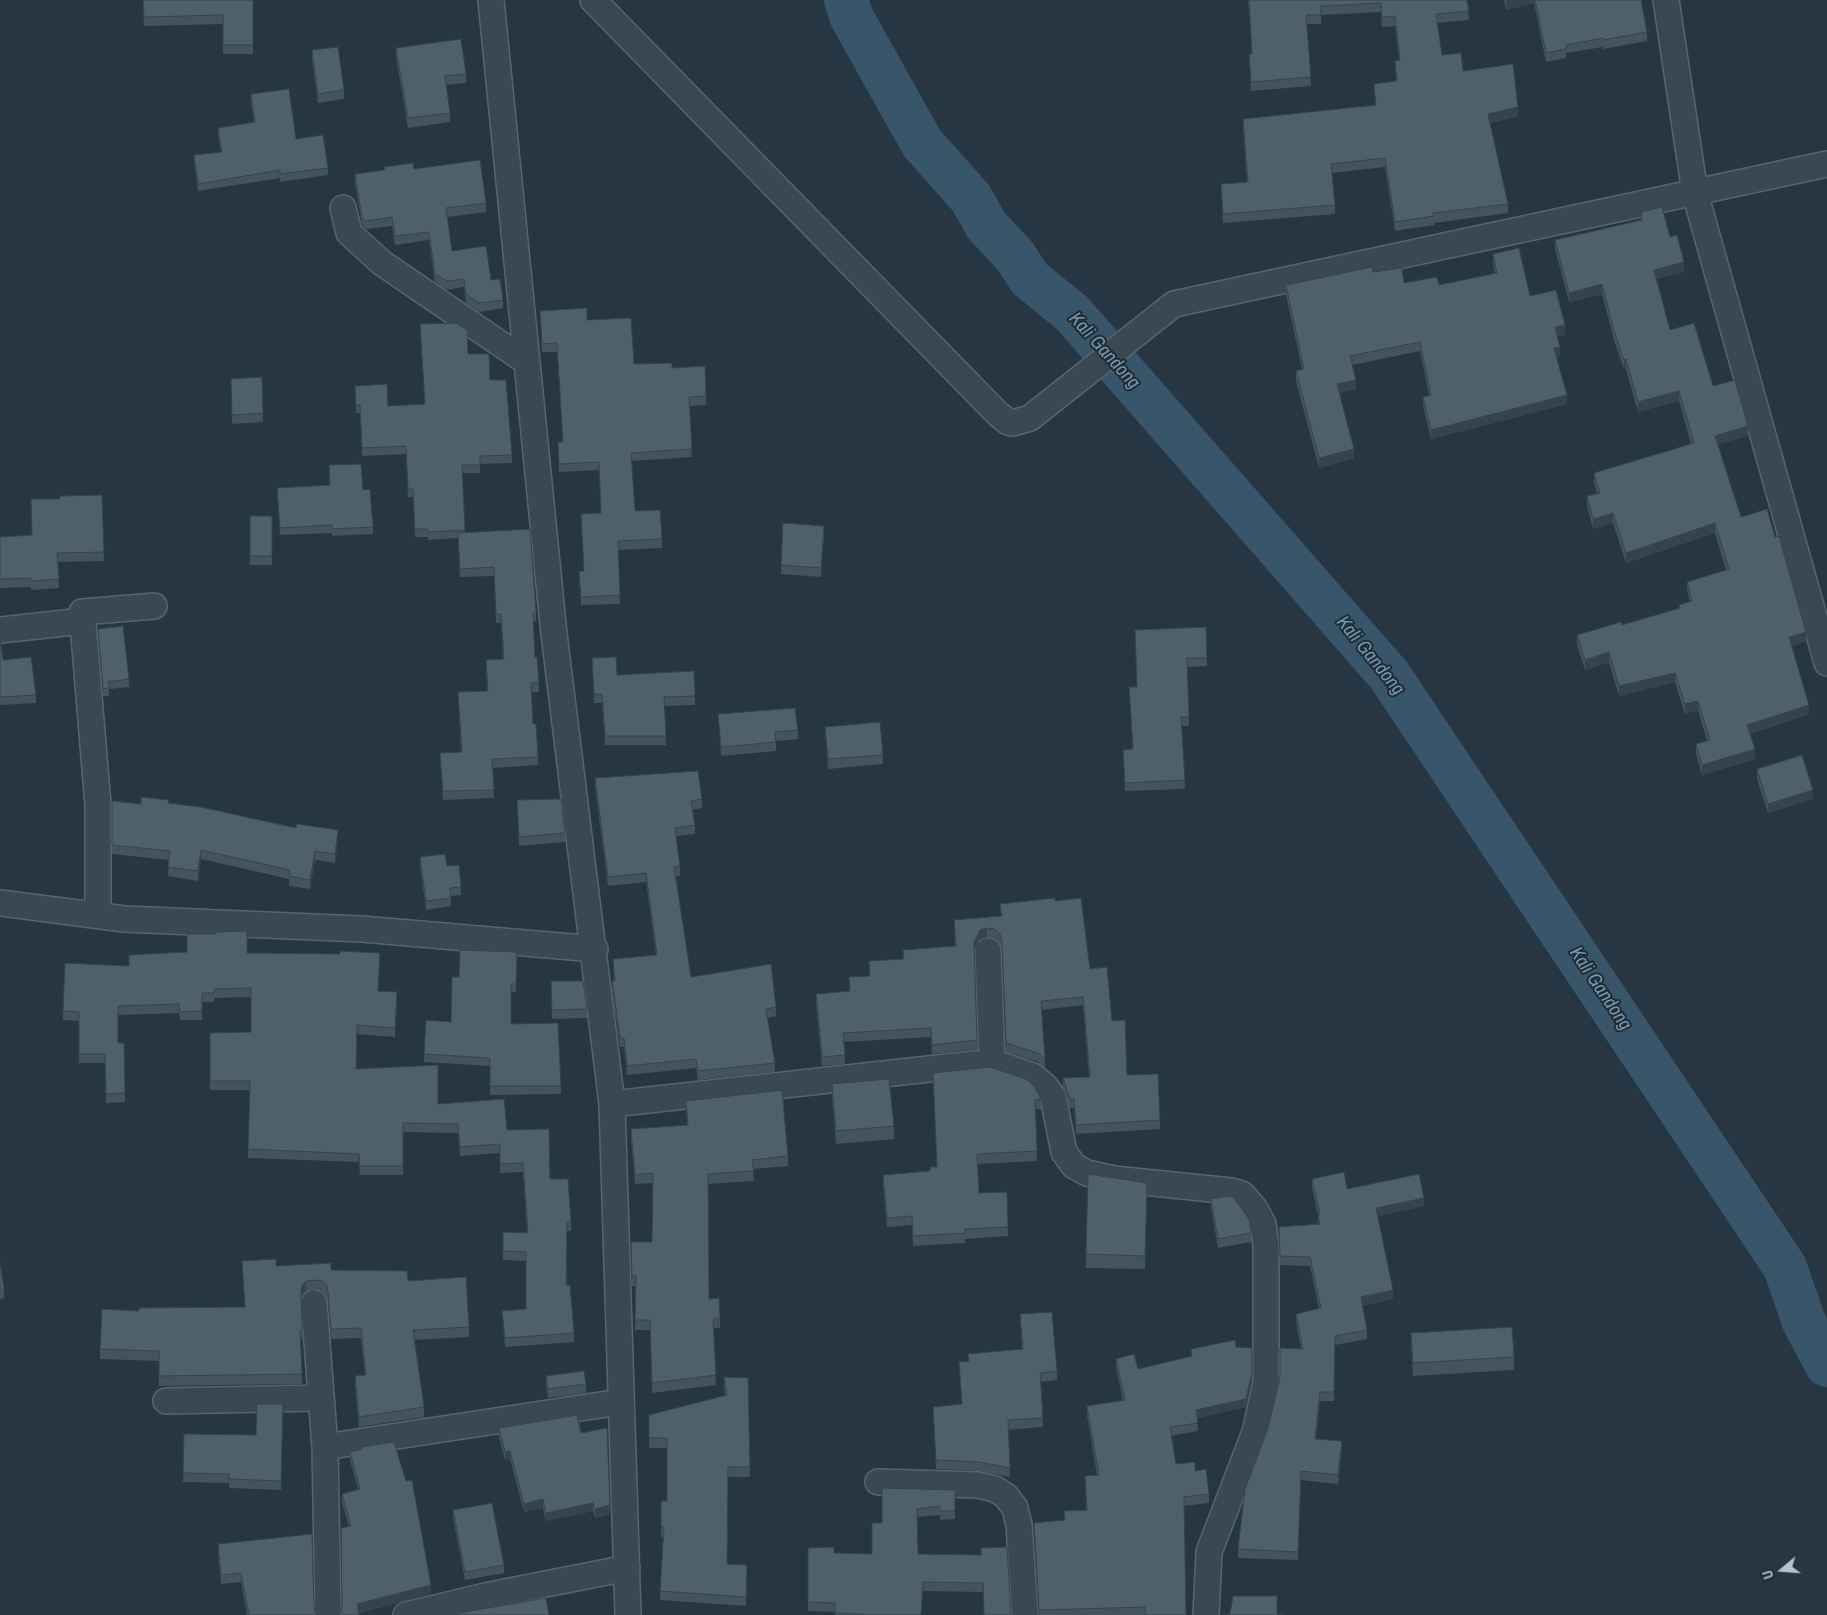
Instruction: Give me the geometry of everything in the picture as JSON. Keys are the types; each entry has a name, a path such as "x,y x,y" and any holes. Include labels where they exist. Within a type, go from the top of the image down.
{"street":[{"path":"491,0 554,634 612,1104 628,1615"},
{"path":"593,0 1003,419 1013,423 1022,422 1045,406 1174,304 1827,164"},
{"path":"1666,0 1696,193 1827,663"},
{"path":"343,208 349,234 382,263 527,362"},
{"path":"98,915 98,805 82,612 154,606"},
{"path":"0,630 83,621"},
{"path":"0,903 124,918 362,929 594,948"},
{"path":"988,951 992,1062"},
{"path":"612,1104 992,1062 1033,1076 1045,1086 1053,1097 1064,1152 1074,1166 1087,1173 1114,1179 1231,1190 1242,1194 1255,1209 1263,1224 1266,1246 1266,1383 1255,1432 1209,1552 1206,1615"},
{"path":"314,1303 325,1447 328,1615"},
{"path":"166,1401 320,1398"},
{"path":"325,1447 620,1402"},
{"path":"878,1482 978,1485 994,1489 1006,1496 1015,1508 1019,1525 1024,1615"},
{"path":"406,1615 485,1596 627,1568"}],"building":[{"path":"143,0 253,0 253,45 223,45 223,15 144,17"},
{"path":"1249,0 1467,0 1469,11 1436,14 1442,55 1461,53 1463,71 1513,64 1518,107 1488,114 1508,204 1433,213 1434,216 1395,222 1385,158 1331,164 1335,205 1223,214 1221,184 1248,182 1243,119 1376,105 1374,84 1397,81 1395,61 1400,60 1395,16 1382,17 1381,3 1320,6 1321,15 1306,15 1311,77 1251,82 1249,54 1252,54"},
{"path":"1535,0 1641,0 1647,32 1566,45 1566,49 1546,53"},
{"path":"461,39 466,74 445,76 450,113 408,118 396,48"},
{"path":"338,47 344,90 318,94 312,50"},
{"path":"289,89 296,139 323,135 328,168 280,174 280,170 198,184 194,155 222,152 218,128 255,122 251,94"},
{"path":"480,160 486,203 446,208 452,251 486,246 491,280 500,279 503,300 479,303 466,294 464,279 447,281 435,274 429,232 395,236 392,217 366,221 362,217 355,174 385,170 384,167 413,163 414,169"},
{"path":"1662,207 1670,237 1677,235 1684,262 1654,270 1670,330 1694,323 1713,386 1735,380 1748,426 1715,436 1741,517 1767,509 1775,537 1779,536 1806,632 1789,637 1809,705 1747,725 1755,749 1702,765 1696,744 1710,740 1698,701 1685,704 1675,673 1619,686 1609,652 1585,660 1577,635 1621,622 1622,625 1680,608 1679,605 1692,601 1687,582 1729,569 1715,523 1626,553 1613,513 1593,519 1587,496 1600,493 1594,473 1694,443 1679,391 1638,402 1626,359 1624,360 1614,331 1602,284 1569,293 1555,240 1642,220 1641,212"},
{"path":"1519,248 1530,296 1556,290 1565,325 1555,327 1560,347 1554,348 1567,395 1431,430 1423,397 1431,395 1420,342 1350,356 1356,380 1337,384 1354,449 1319,458 1296,371 1304,369 1286,285 1372,267 1373,272 1402,268 1404,283 1437,277 1439,285 1497,273 1493,254"},
{"path":"587,308 587,320 631,318 634,364 672,363 672,368 705,366 706,396 689,397 692,449 631,453 635,511 660,510 662,539 618,541 620,595 581,597 579,571 584,571 581,514 601,513 599,462 559,464 558,442 563,442 557,343 542,344 540,311"},
{"path":"456,323 467,330 468,354 489,354 490,380 506,380 512,455 480,456 480,465 462,465 465,530 428,532 428,529 415,529 413,489 408,489 406,446 362,448 360,405 356,405 355,386 387,384 388,406 425,404 420,324"},
{"path":"262,377 263,413 232,415 231,379"},
{"path":"361,464 363,490 370,489 373,527 332,529 332,525 280,528 277,488 330,485 329,465"},
{"path":"102,495 104,552 57,553 59,579 31,581 31,578 0,579 0,537 32,535 31,499 60,499 60,496"},
{"path":"250,516 272,516 272,556 250,556"},
{"path":"783,523 824,526 821,568 781,565"},
{"path":"530,529 536,612 533,613 535,658 537,657 539,683 531,683 533,724 536,724 538,757 492,759 494,790 443,791 440,753 462,752 458,692 488,691 486,660 504,659 501,614 496,614 494,567 460,569 458,533"},
{"path":"123,626 129,679 108,682 109,688 103,689 98,629"},
{"path":"1206,627 1207,658 1187,658 1189,717 1181,717 1185,780 1125,783 1123,750 1133,749 1129,687 1137,687 1135,630"},
{"path":"0,638 3,660 31,657 36,695 0,697"},
{"path":"616,657 617,675 694,671 695,696 664,697 666,736 605,736 602,694 594,694 592,658"},
{"path":"795,708 798,730 775,732 776,742 721,747 718,714"},
{"path":"880,722 883,755 828,759 825,727"},
{"path":"1802,755 1813,790 1768,804 1757,769"},
{"path":"698,771 702,799 691,801 695,825 675,828 680,867 674,867 691,977 771,964 776,1007 766,1009 775,1063 698,1071 696,1059 627,1066 624,1038 620,1038 612,981 615,981 613,959 657,955 646,873 608,877 595,778"},
{"path":"141,797 169,800 168,803 201,807 296,828 297,824 338,830 335,854 315,851 310,880 289,876 290,870 201,850 198,871 168,867 170,851 112,845 112,801 141,804"},
{"path":"561,799 565,833 519,837 517,800"},
{"path":"445,854 447,866 459,865 461,887 450,888 451,898 426,901 420,857"},
{"path":"1055,898 1055,901 1081,898 1090,969 1107,967 1112,1021 1125,1020 1127,1075 1158,1074 1160,1120 1076,1125 1074,1099 1070,1099 1063,1078 1090,1077 1083,997 1041,1001 1045,1059 1038,1053 1006,1043 1002,942 1000,934 994,929 980,930 974,942 977,1040 932,1045 931,1028 843,1033 845,1055 822,1057 816,994 850,991 849,977 870,976 869,961 904,959 903,950 956,946 954,920 1002,916 1000,904"},
{"path":"247,931 247,953 340,954 340,951 380,953 378,991 397,992 395,1028 357,1025 356,1069 438,1065 438,1104 504,1099 507,1130 549,1129 550,1179 568,1179 571,1222 567,1222 566,1285 570,1285 574,1333 505,1338 502,1311 526,1309 526,1252 503,1251 503,1232 528,1233 523,1163 500,1164 500,1144 460,1147 458,1124 403,1123 403,1166 360,1166 359,1154 248,1149 250,1081 210,1081 210,1033 251,1032 251,988 214,989 214,993 202,993 202,1011 180,1012 179,1004 118,1006 118,1043 124,1043 125,1093 106,1094 105,1054 79,1054 79,1012 63,1011 65,963 129,966 129,955 187,952 187,934"},
{"path":"460,950 517,952 516,984 511,984 511,1024 558,1023 561,1086 490,1086 490,1058 424,1054 426,1020 451,1022 452,977 459,977"},
{"path":"551,981 583,981 587,1009 552,1010"},
{"path":"990,1067 1026,1079 1034,1086 1041,1099 1035,1100 1037,1151 977,1154 979,1193 1007,1192 1008,1227 965,1229 965,1233 913,1236 912,1216 887,1218 883,1175 930,1171 930,1167 937,1167 933,1073"},
{"path":"889,1079 894,1126 836,1131 832,1084"},
{"path":"782,1090 788,1156 752,1160 754,1171 708,1174 709,1299 719,1298 720,1318 713,1319 716,1375 652,1383 650,1320 635,1320 636,1276 632,1276 631,1242 652,1242 653,1173 635,1175 631,1129 688,1125 686,1101"},
{"path":"1344,1172 1347,1189 1419,1174 1424,1198 1376,1208 1393,1290 1361,1297 1367,1330 1335,1336 1334,1392 1320,1392 1315,1439 1342,1441 1338,1475 1301,1471 1298,1552 1238,1549 1245,1489 1268,1428 1280,1377 1280,1348 1303,1349 1296,1314 1321,1308 1310,1257 1280,1256 1279,1227 1320,1224 1318,1215 1320,1214 1312,1179"},
{"path":"1088,1174 1147,1183 1145,1256 1086,1254"},
{"path":"1229,1196 1234,1198 1249,1219 1251,1233 1218,1239 1211,1199"},
{"path":"276,1259 276,1266 331,1263 331,1270 407,1271 408,1281 466,1277 469,1327 413,1330 424,1407 359,1417 355,1376 366,1375 361,1328 331,1329 328,1291 326,1284 320,1280 306,1281 301,1287 302,1374 159,1376 159,1351 100,1349 102,1309 139,1311 139,1308 245,1307 242,1261"},
{"path":"0,1261 4,1289 0,1290"},
{"path":"1052,1312 1057,1371 1040,1373 1043,1418 1008,1420 1010,1468 979,1462 936,1460 933,1407 962,1404 959,1362 969,1361 968,1354 1023,1349 1020,1314"},
{"path":"1512,1327 1514,1357 1413,1363 1411,1333"},
{"path":"1235,1340 1236,1347 1252,1348 1252,1373 1246,1399 1196,1410 1198,1423 1170,1427 1176,1464 1195,1462 1195,1471 1206,1469 1209,1494 1184,1497 1186,1615 1146,1615 1145,1607 1039,1610 1034,1523 1065,1520 1064,1511 1087,1510 1085,1476 1099,1475 1087,1406 1125,1400 1116,1359 1134,1354 1138,1369 1192,1356 1191,1349"},
{"path":"584,1371 586,1384 548,1389 546,1376"},
{"path":"724,1377 748,1378 750,1467 728,1467 727,1564 747,1565 746,1597 660,1591 664,1527 661,1527 661,1501 667,1501 667,1438 649,1438 649,1415 727,1395"},
{"path":"257,1404 283,1404 281,1481 229,1479 229,1474 183,1473 184,1434 256,1435"},
{"path":"577,1415 581,1433 607,1428 610,1505 595,1509 593,1503 546,1513 543,1499 524,1504 510,1451 505,1452 499,1428"},
{"path":"394,1442 406,1481 412,1480 431,1585 357,1604 359,1615 338,1615 341,1612 342,1605 341,1528 351,1526 342,1494 360,1489 350,1452 362,1449 361,1447"},
{"path":"882,1488 955,1490 955,1511 940,1511 940,1506 917,1509 918,1554 981,1555 981,1548 1007,1547 1011,1615 984,1615 983,1583 923,1582 921,1615 835,1613 835,1603 808,1602 808,1548 834,1547 834,1553 872,1554 872,1523 882,1523"},
{"path":"492,1503 504,1565 465,1572 453,1510"},
{"path":"312,1534 314,1606 318,1615 249,1615 241,1573 221,1575 218,1544"},
{"path":"1233,1596 1277,1596 1277,1614 1284,1615 1221,1615 1230,1614"},
{"path":"546,1598 549,1615 460,1615 459,1613"}],"waterway":[{"name":"Kali Gandong","path":"846,0 852,18 922,143 971,198 987,226 1015,256 1030,279 1072,313 1389,675 1785,1267 1804,1322 1827,1365"}]}
